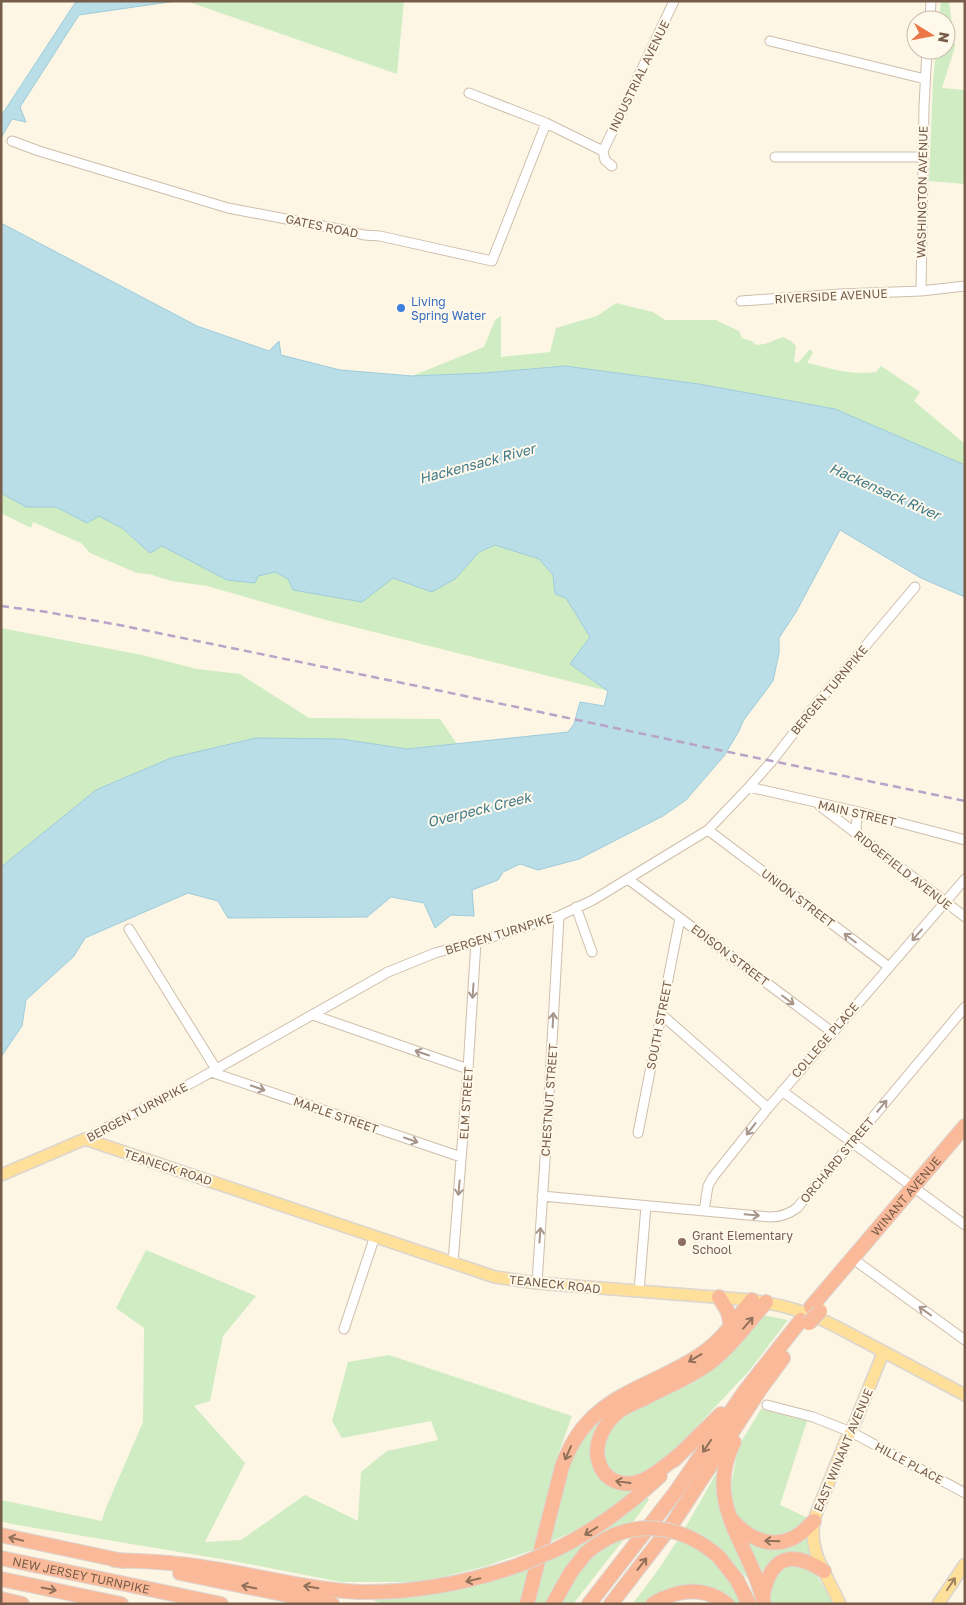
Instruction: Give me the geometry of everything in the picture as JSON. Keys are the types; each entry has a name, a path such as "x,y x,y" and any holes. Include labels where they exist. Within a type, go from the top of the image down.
{"highway":[{"name":"WINANT AVENUE","path":"805,1322 916,1190 965,1126"},
{"name":"WINANT AVENUE","path":"916,1190 965,1140"},
{"path":"719,1297 728,1312 731,1326"},
{"path":"527,1604 562,1467 581,1430 599,1411 613,1400 690,1361 703,1352 759,1301"},
{"path":"680,1454 651,1476 627,1484 614,1481 606,1475 599,1463 597,1452 602,1432 617,1413 711,1362 730,1344 759,1301"},
{"path":"115,1560 180,1564 324,1589 375,1592 417,1590 453,1584 493,1574 555,1550 590,1532 621,1510 660,1476 745,1391 805,1322"},
{"path":"611,1604 671,1526 748,1407 786,1354 805,1322"},
{"path":"589,1604 675,1493 745,1391"},
{"path":"748,1407 725,1462 723,1488 728,1516 754,1573 763,1600"},
{"path":"728,1516 750,1536 761,1541 773,1542 784,1541 796,1536 814,1521"},
{"path":"553,1604 570,1572 586,1553 601,1541 619,1532 631,1529 652,1528 673,1531 688,1536 719,1557 738,1580 749,1604"},
{"path":"1,1535 332,1604"},
{"name":"NEW JERSEY TURNPIKE","path":"1,1558 221,1604"},
{"path":"763,1600 767,1578 771,1570 785,1560 801,1560 824,1571"},
{"path":"1,1579 121,1604"},
{"path":"653,1604 676,1593 692,1591 709,1594 727,1604"},
{"path":"1,1600 7,1604"},
{"path":"1,1600 22,1604"}],"main road":[{"name":"BERGEN TURNPIKE","path":"1,1175 85,1139"},
{"name":"TEANECK ROAD","path":"85,1139 495,1277 537,1283 759,1301 810,1314 965,1395"},
{"name":"EAST WINANT AVENUE","path":"840,1603 814,1547 812,1536 814,1521 846,1440 884,1353"},
{"path":"938,1604 965,1564"}],"street":[{"name":"INDUSTRIAL AVENUE","path":"603,151 674,1"},
{"path":"770,41 924,79"},
{"name":"WASHINGTON AVENUE","path":"921,291 922,157 926,60"},
{"path":"469,93 546,123 603,151 605,160 612,166"},
{"name":"GATES ROAD","path":"12,141 39,151 228,208 364,235 380,236 492,261 546,123"},
{"path":"775,158 922,157"},
{"path":"921,291 965,286"},
{"name":"RIVERSIDE AVENUE","path":"740,301 921,291"},
{"name":"BERGEN TURNPIKE","path":"85,1139 214,1070 388,972 435,953 559,916 593,900 708,830 772,761 809,713 916,587"},
{"name":"MAIN STREET","path":"749,787 859,812 965,840"},
{"name":"RIDGEFIELD AVENUE","path":"818,804 965,917"},
{"path":"857,834 856,825 859,812"},
{"name":"UNION STREET","path":"708,830 889,967"},
{"name":"EDISON STREET","path":"628,879 832,1032"},
{"name":"COLLEGE PLACE","path":"704,1211 708,1186 713,1177 782,1091 965,879"},
{"path":"576,907 592,952"},
{"name":"CHESTNUT STREET","path":"537,1283 559,916"},
{"name":"SOUTH STREET","path":"638,1133 680,918"},
{"path":"129,928 214,1070"},
{"name":"ELM STREET","path":"453,1263 476,942"},
{"name":"ORCHARD STREET","path":"542,1196 776,1217 791,1212 797,1208 965,1007"},
{"path":"661,1014 768,1108"},
{"path":"313,1015 468,1069"},
{"name":"MAPLE STREET","path":"214,1070 461,1157"},
{"path":"782,1091 965,1225"},
{"path":"639,1291 646,1206"},
{"path":"344,1329 375,1236"},
{"path":"853,1264 965,1340"},
{"name":"HILLE PLACE","path":"767,1405 813,1417 851,1432 965,1493"}],"green space":[{"path":"186,1 404,1 397,74"},
{"path":"941,1 949,1 950,10 940,10"},
{"path":"935,60 951,60 942,88 965,90 965,184 929,181"},
{"path":"616,303 653,312 665,320 716,320 739,331 742,338 752,341 756,345 765,344 783,337 796,346 794,362 798,363 810,349 813,353 807,363 858,373 876,372 881,366 920,392 914,401 965,444 965,465 835,409 699,384 565,366 484,373 412,376 484,347 495,320 501,316 501,357 550,352 556,328 597,316"},
{"path":"1,493 26,507 56,507 87,523 99,516 122,528 150,553 162,546 227,580 275,572 288,579 455,579 479,552 495,545 539,559 553,575 555,594 566,598 590,637 570,664 608,691 326,620 207,586 171,581 149,574 137,573 90,553 81,543 33,522 31,528 1,513"},
{"path":"1,628 142,655 197,669 240,674 309,718 440,719 457,744 407,749 341,739 96,790 1,867"},
{"path":"146,1250 256,1296 223,1336 210,1401 194,1406 245,1463 205,1542 241,1540 305,1495 358,1521 361,1472 387,1451 438,1440 431,1421 342,1438 332,1421 348,1362 389,1355 572,1416 558,1455 533,1550 486,1566 423,1582 341,1582 233,1561 1,1521 1,1500 102,1521 143,1422 144,1328 116,1308"},
{"path":"763,1315 788,1320 749,1371 672,1453 644,1474 625,1480 610,1470 603,1457 605,1437 618,1421 640,1407"},
{"path":"761,1409 807,1421 780,1505 808,1518 799,1530 777,1537 759,1535 741,1524 732,1504 731,1486 738,1447"},
{"path":"601,1415 605,1417 593,1442 618,1489 633,1491 587,1525 548,1543 566,1475 577,1443"},
{"path":"719,1468 751,1578 749,1580 707,1539 704,1551 736,1586 742,1604 734,1604 730,1599 701,1585 663,1592 643,1604 632,1604 668,1555"},
{"path":"646,1495 649,1500 633,1522 607,1531 586,1545 560,1575 546,1604 532,1604 543,1561"},
{"path":"739,1535 760,1545 806,1536 811,1558 794,1552 775,1558 760,1573"},
{"path":"625,1538 573,1604 559,1604 583,1565 602,1548"},
{"path":"800,1565 817,1576 834,1604 769,1604 769,1587 774,1576 784,1569"},
{"path":"529,1568 520,1604 385,1604 372,1600 433,1593 492,1581"}],"water":[{"path":"84,1 176,1 79,15 20,107 26,122 12,119 1,138 1,116 75,3"},
{"path":"1,223 197,326 269,351 279,341 281,355 340,370 412,376 484,373 565,366 699,384 835,409 965,465 965,597 921,578 840,530 796,612 779,638 779,653 773,681 743,721 724,756 686,800 663,816 579,859 538,870 520,864 503,872 498,880 472,890 474,916 451,915 435,928 424,903 391,897 367,917 228,918 218,901 188,893 85,938 74,956 26,1000 22,1026 1,1057 1,867 96,790 171,758 256,738 341,739 407,749 568,732 574,724 580,702 604,706 608,691 570,664 590,637 566,598 555,594 553,575 539,559 495,545 479,552 455,579 432,592 393,578 362,602 293,590 288,579 275,572 258,576 255,583 227,580 162,546 150,553 122,528 99,516 87,523 56,507 26,507 1,493"}],"railway":[{"path":"1,606 119,625 965,801"}],"place":[{"name":"Living Spring Water","path":"401,308"},
{"name":"Grant Elementary School","path":"682,1242"}],"water label":[{"name":"Hackensack River","path":"477,463"},
{"name":"Hackensack River","path":"885,491"},
{"name":"Overpeck Creek","path":"479,809"}]}
